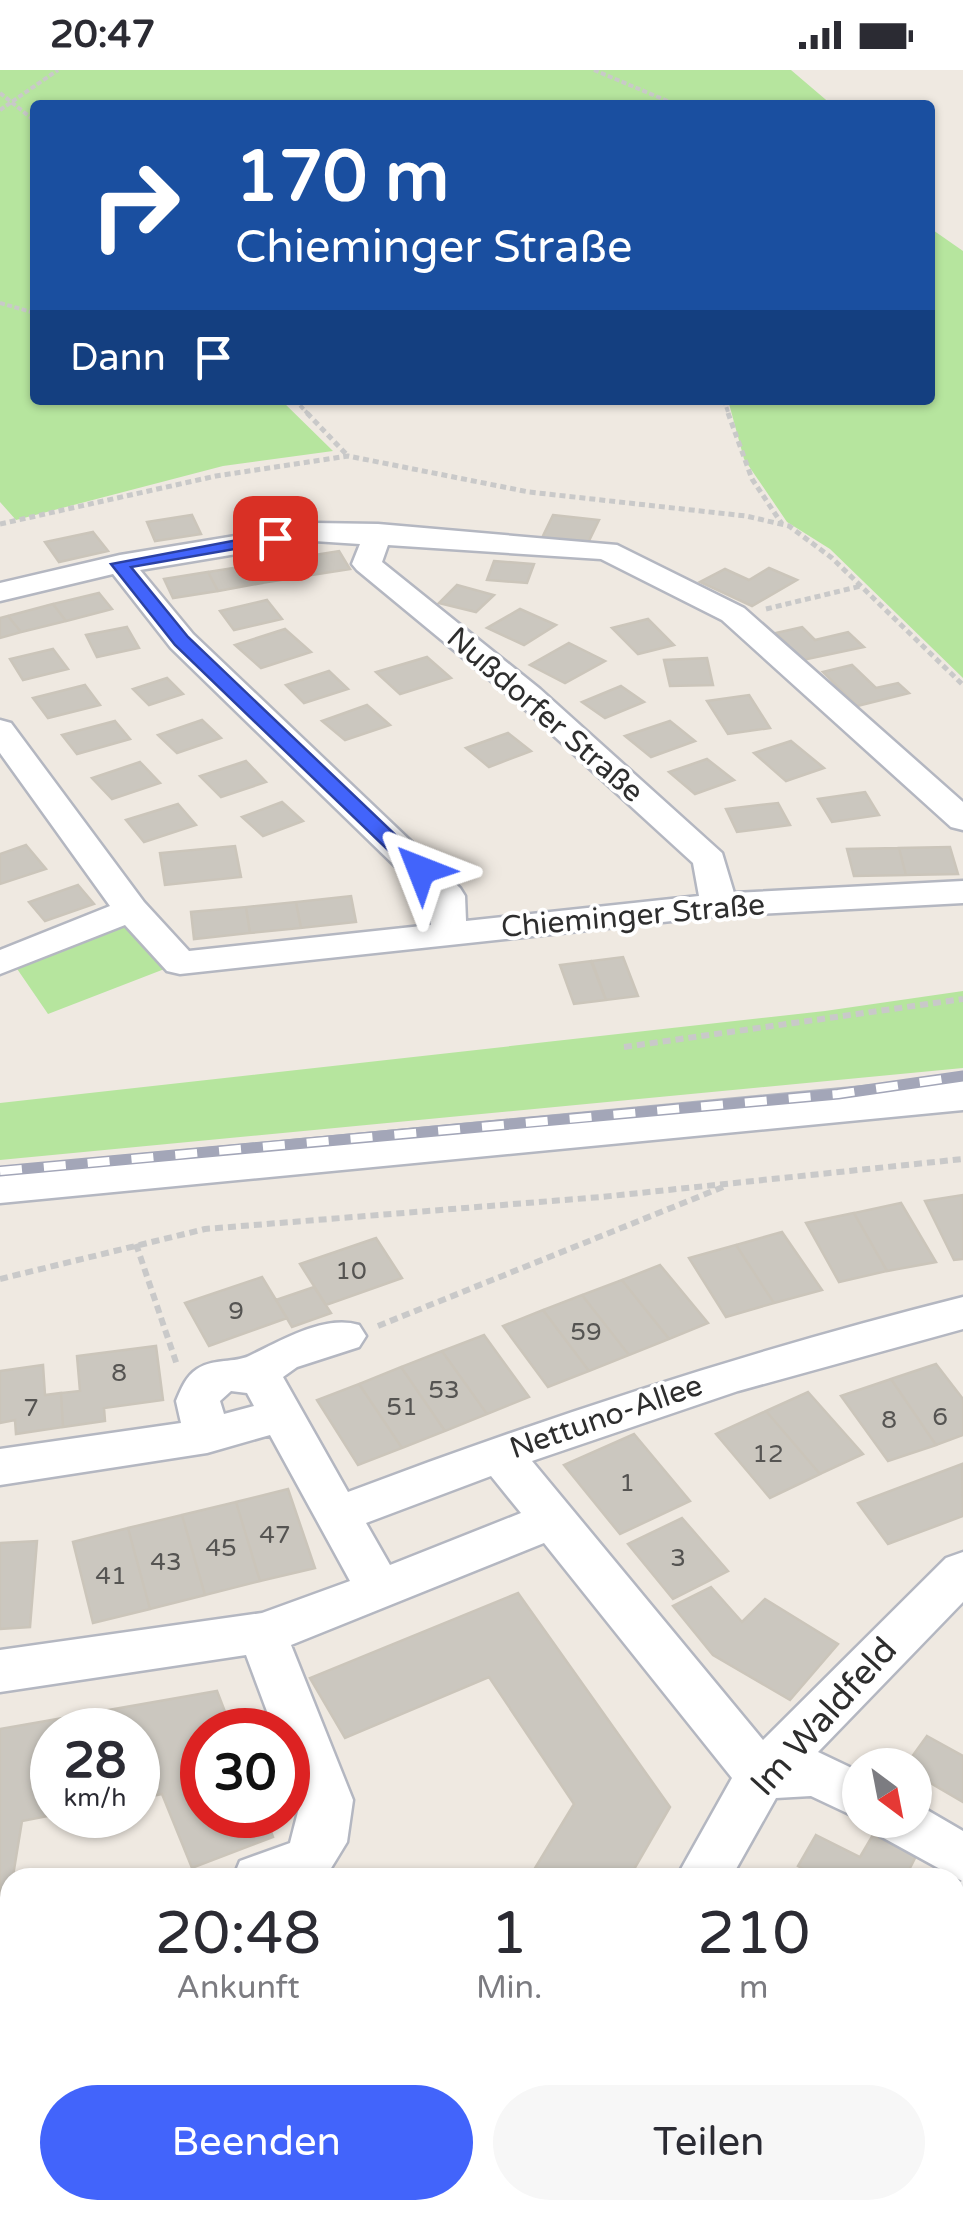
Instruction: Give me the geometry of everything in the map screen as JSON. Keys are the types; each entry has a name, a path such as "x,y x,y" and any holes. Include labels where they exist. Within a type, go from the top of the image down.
{"street":[{"path":"0,592 120,564 314,532 606,551 736,616 963,820"},
{"name":"Nußdorfer Straße","path":"378,534 367,564 529,696 710,860 718,906"},
{"path":"120,564 182,641 447,896 449,934"},
{"name":"Chieminger Straße","path":"0,730 132,910 180,963 718,906 963,892"},
{"path":"0,963 132,910"},
{"path":"0,1186 963,1094"},
{"name":"Nettuno-Allee","path":"338,1515 499,1453 738,1372 963,1313"},
{"path":"254,1376 281,1356 344,1336"},
{"path":"204,1414 229,1374 254,1376 270,1389 379,1590"},
{"path":"0,1467 112,1454 204,1414 283,1415"},
{"path":"499,1453 761,1776 818,1774 842,1788"},
{"path":"0,1671 262,1633 307,1621 554,1520"},
{"name":"Im Waldfeld","path":"708,1868 761,1776 963,1571"},
{"path":"262,1633 327,1800 321,1842 308,1860 286,1868"},
{"path":"929,1838 963,1858"}],"path":[{"path":"0,110 58,70"},
{"path":"594,70 665,100"},
{"path":"0,93 30,118"},
{"path":"0,304 30,312"},
{"path":"301,405 348,456"},
{"path":"726,405 752,479 785,526 832,558 963,685"},
{"path":"0,524 216,476 348,456 490,486 692,508 785,526"},
{"path":"736,616 861,586"},
{"path":"624,1047 963,999"},
{"path":"0,1280 205,1229 963,1159"},
{"path":"344,1336 730,1183"},
{"path":"136,1244 184,1388 204,1414"}],"green space":[{"path":"0,70 791,70 826,100 30,100 30,405 286,405 333,451 223,466 16,520 0,502"},
{"path":"935,231 963,251 963,678 830,549 787,522 744,459 729,405 935,405"},
{"path":"131,910 180,963 48,1014 11,960"},
{"path":"963,991 963,1068 0,1160 0,1103 825,1011"}],"building":[{"path":"192,515 201,534 155,541 147,522"},
{"path":"553,515 599,520 588,543 542,538"},
{"path":"93,532 108,551 59,562 45,542"},
{"path":"339,551 350,569 306,576 296,558"},
{"path":"296,558 306,576 262,583 252,565"},
{"path":"494,561 534,564 527,583 487,580"},
{"path":"252,565 262,583 218,591 208,572"},
{"path":"769,568 797,580 752,606 700,582 725,569 749,580"},
{"path":"208,572 218,591 173,598 164,579"},
{"path":"457,585 494,595 476,612 439,603"},
{"path":"99,593 112,609 66,621 53,604"},
{"path":"267,600 282,619 234,630 220,611"},
{"path":"53,604 66,621 21,632 8,616"},
{"path":"520,609 556,625 524,645 487,628"},
{"path":"8,616 21,632 0,638 0,618"},
{"path":"648,619 674,645 638,654 612,628"},
{"path":"127,627 139,648 97,657 86,635"},
{"path":"802,627 815,640 848,632 864,647 803,660 776,633"},
{"path":"285,629 311,652 261,668 235,645"},
{"path":"569,643 605,661 565,683 530,665"},
{"path":"53,649 68,669 23,680 10,659"},
{"path":"427,657 451,678 400,694 376,672"},
{"path":"707,658 713,685 670,686 664,660"},
{"path":"852,665 876,688 898,683 909,693 857,706 823,672"},
{"path":"329,671 348,689 304,703 286,685"},
{"path":"167,678 183,694 149,705 133,689"},
{"path":"85,685 100,705 48,718 33,698"},
{"path":"621,686 644,702 605,718 582,702"},
{"path":"749,695 770,728 728,734 707,701"},
{"path":"367,705 390,725 345,740 322,721"},
{"path":"202,720 221,738 177,753 158,735"},
{"path":"115,721 130,739 77,754 62,735"},
{"path":"670,721 695,741 651,757 625,736"},
{"path":"508,733 531,751 489,767 466,748"},
{"path":"791,741 824,768 786,781 754,753"},
{"path":"707,759 734,780 695,794 669,772"},
{"path":"246,761 266,782 221,797 200,776"},
{"path":"140,762 160,783 112,799 92,778"},
{"path":"865,792 879,815 832,822 818,799"},
{"path":"282,802 303,821 263,836 242,817"},
{"path":"778,803 790,825 737,832 726,809"},
{"path":"178,804 196,825 144,842 126,820"},
{"path":"26,845 46,869 0,884 0,854"},
{"path":"235,846 241,877 165,885 160,853"},
{"path":"950,847 958,874 906,875 899,848"},
{"path":"899,848 906,875 854,876 847,849"},
{"path":"78,885 94,904 45,921 29,902"},
{"path":"351,896 356,922 301,928 296,902"},
{"path":"296,902 301,928 250,933 246,907"},
{"path":"246,907 250,933 194,939 191,912"},
{"path":"623,957 638,996 606,1000 592,961"},
{"path":"591,961 606,1000 574,1004 560,965"},
{"path":"963,1195 963,1259 954,1260 925,1201"},
{"path":"901,1203 936,1262 887,1271 854,1213"},
{"path":"854,1213 887,1271 839,1282 806,1223"},
{"path":"782,1232 822,1290 774,1303 736,1245"},
{"path":"376,1238 402,1278 326,1305 300,1264"},
{"path":"736,1245 774,1303 726,1317 689,1258"},
{"path":"660,1265 708,1323 669,1339 622,1280"},
{"path":"262,1277 287,1318 209,1346 185,1303"},
{"path":"622,1280 669,1339 629,1355 582,1295"},
{"path":"314,1287 331,1313 292,1327 276,1300"},
{"path":"582,1295 629,1355 589,1371 543,1310"},
{"path":"543,1310 589,1371 548,1387 503,1326"},
{"path":"484,1335 529,1397 487,1414 442,1351"},
{"path":"156,1346 163,1400 104,1408 105,1421 63,1427 61,1393 80,1391 77,1356"},
{"path":"442,1351 487,1414 445,1431 401,1367"},
{"path":"936,1364 963,1399 963,1435 936,1445 891,1379"},
{"path":"43,1365 45,1395 61,1393 63,1427 16,1434 15,1420 0,1423 0,1371"},
{"path":"401,1367 445,1431 402,1448 359,1384"},
{"path":"891,1379 936,1445 888,1461 841,1396"},
{"path":"359,1384 402,1448 358,1465 317,1400"},
{"path":"808,1392 863,1454 820,1474 766,1411"},
{"path":"766,1411 820,1474 770,1498 716,1434"},
{"path":"634,1434 690,1501 620,1534 564,1465"},
{"path":"962,1464 963,1516 888,1544 858,1503"},
{"path":"288,1489 315,1568 260,1581 236,1502"},
{"path":"236,1502 260,1581 205,1595 182,1515"},
{"path":"182,1515 205,1595 150,1609 128,1528"},
{"path":"682,1518 728,1571 673,1599 628,1544"},
{"path":"128,1528 150,1609 93,1623 73,1542"},
{"path":"37,1541 30,1627 0,1629 0,1543"},
{"path":"711,1587 742,1622 765,1599 838,1644 790,1700 713,1655 673,1606"},
{"path":"518,1593 670,1807 635,1868 535,1868 574,1804 489,1677 345,1738 310,1678"},
{"path":"217,1691 224,1708 180,1708 180,1838 270,1838 192,1868 160,1794 160,1708 120,1708"},
{"path":"30,1724 30,1819 22,1821 14,1868 0,1868 0,1729"},
{"path":"927,1736 963,1756 963,1802 932,1784 932,1748 918,1748"},
{"path":"816,1835 860,1857 871,1838 916,1856 910,1868 798,1866"}],"railway":[{"path":"0,1171 838,1094 963,1076"}],"route":[{"path":"275,538 120,564 182,641 266,717 421,870"}]}
